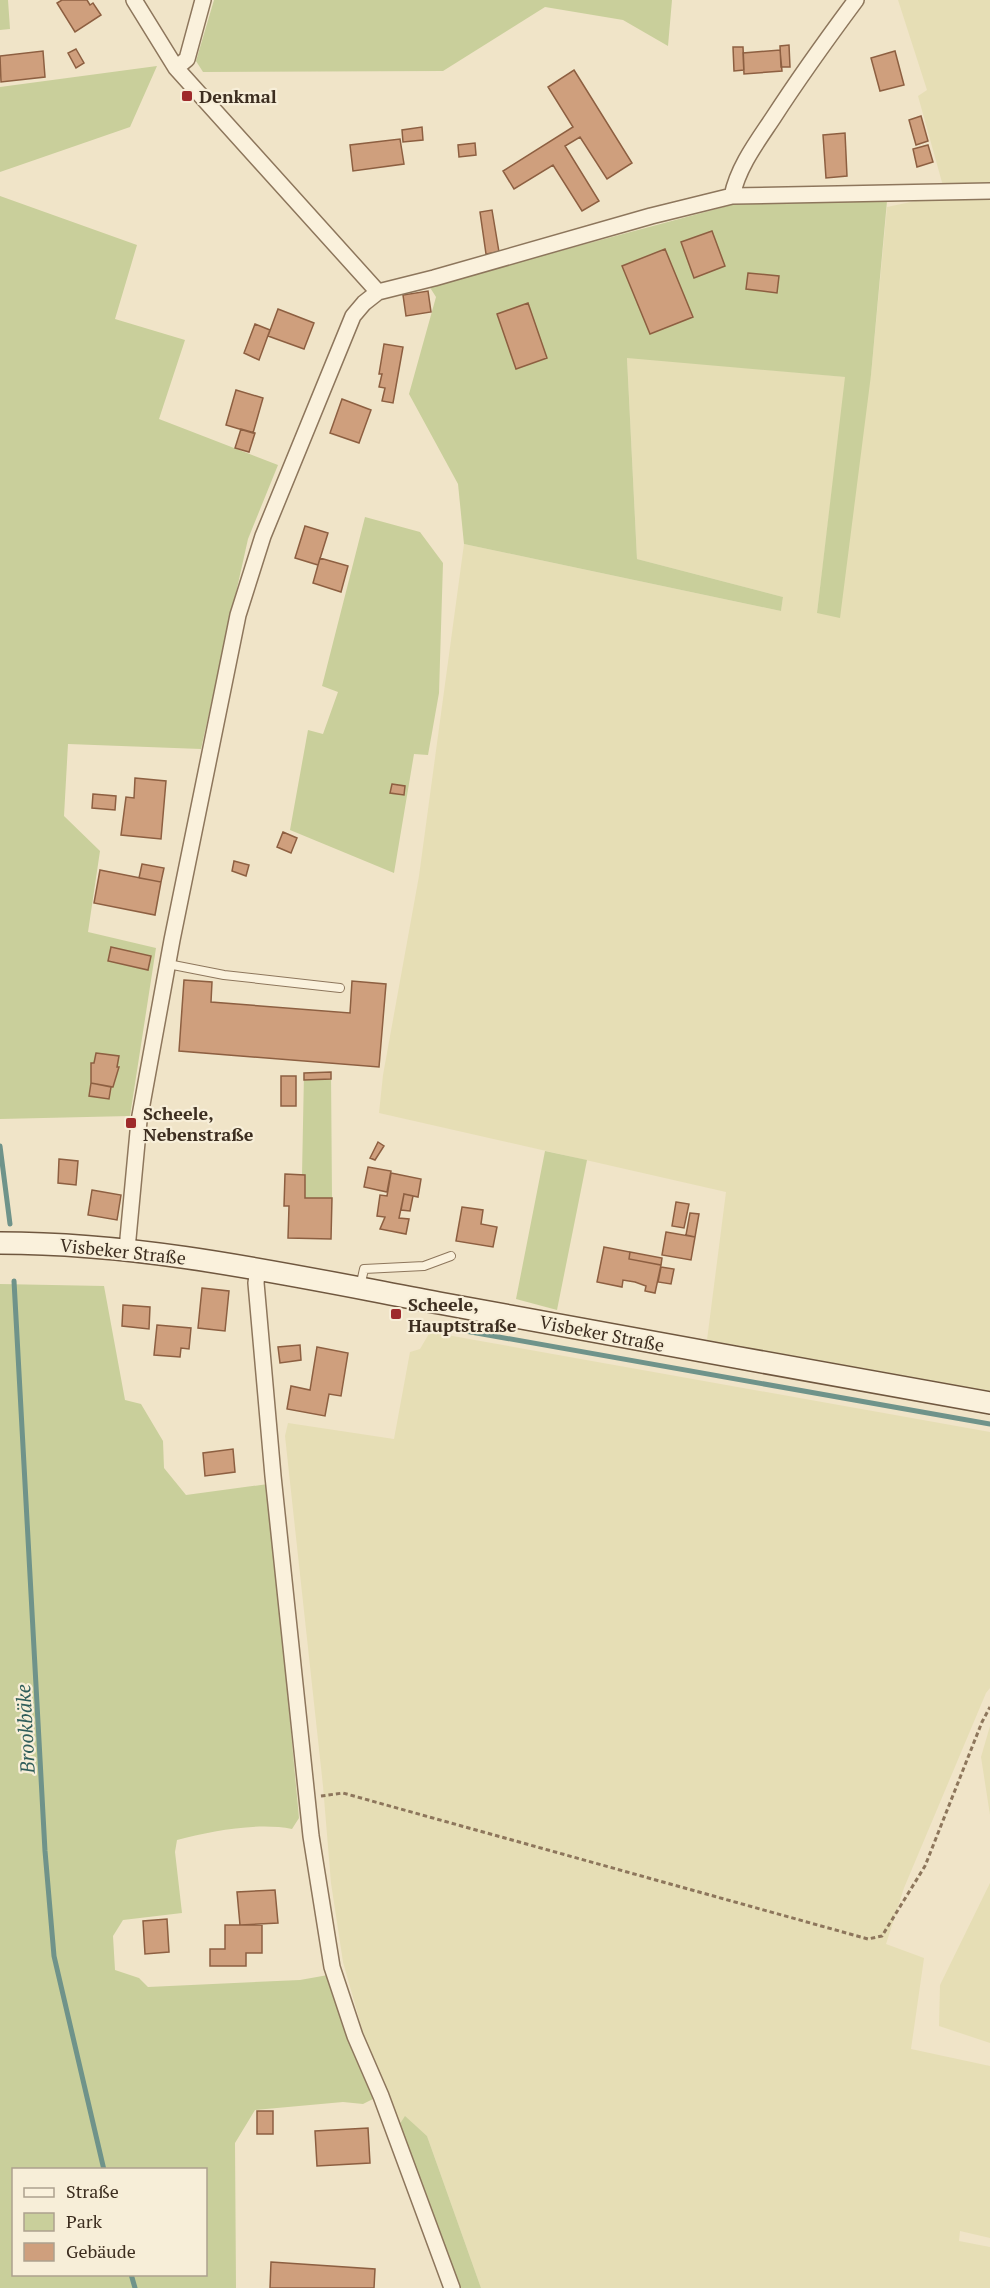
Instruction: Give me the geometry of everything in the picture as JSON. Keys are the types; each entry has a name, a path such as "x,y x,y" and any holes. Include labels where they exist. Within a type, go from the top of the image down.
{"main road":[{"name":"Visbeker Straße","path":"0,1243 52,1243 127,1249 258,1268 990,1403"}],"street":[{"path":"134,0 176,68 378,292"},
{"path":"176,68 187,59 203,0"},
{"path":"732,196 736,178 760,137 810,61 856,0"},
{"path":"127,1249 139,1121 238,615 262,536 353,316 378,292 651,216 732,196 990,191"},
{"path":"258,1268 256,1283 270,1442 307,1797 332,1967 355,2036 381,2096 452,2288"}],"lane":[{"path":"168,964 224,975 340,988"},
{"path":"360,1288 364,1269 424,1266 451,1256"}],"path":[{"path":"307,1797 343,1793 868,1940 882,1935 925,1866 990,1707"}],"shaded area":[{"path":"898,0 990,0 990,185 943,186 918,96 927,90"},
{"path":"925,199 990,199 990,1391 707,1340 726,1192 379,1113 383,1075 419,876 464,544 781,611 783,597 637,559 627,357 846,377 817,613 871,375 887,207"},
{"path":"430,1332 990,1432 990,1688 904,1888 886,1944 924,1958 911,2049 990,2066 990,2238 960,2231 959,2241 990,2247 990,2288 481,2288 427,2136 405,2117 399,2125 366,2043 343,1962 331,1883 323,1786 285,1436 288,1423 394,1439 410,1352 420,1349"},
{"path":"990,1726 990,1815 981,1757"},
{"path":"990,1883 990,2043 939,2026 940,1985"}],"green space":[{"path":"0,0 8,0 10,29 0,30"},
{"path":"214,0 672,0 668,46 623,20 545,7 443,71 203,72 196,61"},
{"path":"157,66 130,127 0,172 0,87"},
{"path":"0,196 137,245 115,319 185,340 159,419 278,465 248,539 201,749 68,744 64,816 100,851 88,932 156,948 130,1116 0,1119"},
{"path":"823,199 887,201 871,375 840,618 817,613 845,377 627,358 637,559 783,597 781,611 464,544 458,484 409,394 436,297 429,286 735,204"},
{"path":"365,517 420,532 443,563 439,693 428,755 414,754 394,873 290,830 308,730 323,734 338,692 322,686"},
{"path":"331,1072 332,1198 305,1198 305,1175 302,1175 304,1073"},
{"path":"545,1151 587,1160 557,1310 516,1299"},
{"path":"0,1284 104,1286 125,1400 141,1404 163,1441 164,1468 186,1495 268,1484 299,1818 292,1829 250,1827 177,1840 175,1852 182,1913 123,1920 113,1936 115,1970 139,1978 148,1987 300,1980 328,1975 348,2041 373,2099 363,2104 343,2102 255,2110 235,2143 236,2288 0,2288"},
{"path":"405,2116 427,2136 481,2288 457,2288 399,2125"}],"building":[{"path":"62,0 87,0 90,5 93,3 101,15 75,32 57,3"},
{"path":"789,45 790,67 781,67 780,46"},
{"path":"733,47 743,47 744,70 734,71"},
{"path":"76,49 84,63 76,68 68,53"},
{"path":"780,50 782,71 744,74 743,53"},
{"path":"43,51 45,77 1,82 0,56"},
{"path":"895,51 904,85 880,91 871,58"},
{"path":"574,70 632,163 607,179 580,137 565,146 599,201 582,211 553,165 514,189 503,171 573,127 548,87"},
{"path":"921,116 928,141 916,145 909,120"},
{"path":"422,127 423,140 403,142 402,130"},
{"path":"845,133 847,176 826,178 823,135"},
{"path":"400,139 404,164 353,171 350,145"},
{"path":"475,143 476,155 459,157 458,145"},
{"path":"928,145 933,162 917,167 913,149"},
{"path":"492,210 499,252 486,254 480,212"},
{"path":"712,231 725,266 694,278 681,242"},
{"path":"665,249 693,317 650,334 622,266"},
{"path":"748,273 779,276 777,293 746,289"},
{"path":"428,291 431,312 406,316 403,295"},
{"path":"528,303 547,358 516,369 497,314"},
{"path":"278,309 314,323 304,349 268,336"},
{"path":"255,324 270,330 259,360 244,353"},
{"path":"384,344 403,347 393,403 382,401 385,388 379,387"},
{"path":"236,390 263,398 253,433 226,425"},
{"path":"342,399 371,410 359,443 330,433"},
{"path":"241,429 255,433 249,452 235,448"},
{"path":"305,526 328,533 318,565 295,558"},
{"path":"320,558 348,566 341,592 313,583"},
{"path":"135,778 166,781 161,839 121,835 126,797 134,798"},
{"path":"392,784 405,786 404,795 390,793"},
{"path":"93,794 116,796 115,810 92,808"},
{"path":"283,832 297,838 291,853 277,847"},
{"path":"234,861 249,865 246,876 232,871"},
{"path":"142,864 164,868 161,882 139,878"},
{"path":"100,870 161,882 155,915 94,903"},
{"path":"111,947 151,956 148,970 108,961"},
{"path":"184,980 212,982 211,1002 350,1013 352,981 386,984 379,1067 179,1051"},
{"path":"96,1053 119,1056 117,1067 119,1067 113,1087 91,1083 91,1063 94,1063"},
{"path":"331,1072 331,1079 304,1080 304,1073"},
{"path":"281,1076 296,1076 296,1106 281,1106"},
{"path":"91,1083 111,1087 109,1099 89,1096"},
{"path":"378,1142 384,1146 375,1160 370,1158"},
{"path":"59,1159 78,1161 76,1185 58,1183"},
{"path":"368,1167 391,1171 387,1192 364,1187"},
{"path":"391,1173 421,1179 418,1197 404,1194 399,1218 409,1219 406,1234 380,1229 385,1217 377,1216 380,1195 387,1196"},
{"path":"285,1174 305,1175 305,1198 332,1198 331,1239 288,1238 289,1206 284,1206"},
{"path":"92,1190 121,1195 117,1220 88,1215"},
{"path":"404,1194 413,1196 410,1211 401,1210"},
{"path":"676,1202 689,1204 684,1228 672,1226"},
{"path":"462,1207 483,1210 481,1224 497,1227 493,1247 456,1241"},
{"path":"690,1213 699,1214 695,1237 686,1235"},
{"path":"666,1232 695,1237 691,1260 662,1255"},
{"path":"604,1247 630,1252 629,1259 661,1265 655,1293 645,1291 646,1286 635,1282 623,1280 622,1287 597,1282"},
{"path":"630,1252 662,1258 661,1265 629,1259"},
{"path":"661,1267 674,1269 671,1284 658,1282"},
{"path":"202,1288 229,1291 225,1331 198,1328"},
{"path":"123,1305 150,1307 149,1329 122,1326"},
{"path":"157,1325 191,1328 189,1349 181,1348 180,1357 154,1355"},
{"path":"300,1345 301,1360 280,1363 278,1347"},
{"path":"317,1347 348,1353 341,1396 329,1394 325,1416 287,1409 291,1386 310,1390"},
{"path":"233,1449 235,1472 205,1476 203,1453"},
{"path":"275,1890 278,1923 240,1925 237,1892"},
{"path":"167,1919 169,1952 145,1954 143,1921"},
{"path":"225,1925 262,1925 262,1953 246,1953 246,1966 210,1966 210,1949 225,1949"},
{"path":"257,2111 273,2111 273,2134 257,2134"},
{"path":"368,2128 370,2163 317,2166 315,2131"},
{"path":"271,2262 375,2269 374,2288 270,2288"}],"waterway":[{"name":"Brookbäke","path":"0,1146 10,1224"},
{"name":"Brookbäke","path":"14,1281 45,1851 54,1956 104,2168"},
{"path":"437,1326 990,1424"},
{"name":"Brookbäke","path":"132,2276 135,2288"}],"place":[{"name":"Denkmal","path":"187,96"},
{"name":"Scheele, Nebenstraße","path":"131,1123"},
{"name":"Scheele, Hauptstraße","path":"396,1314"}]}
